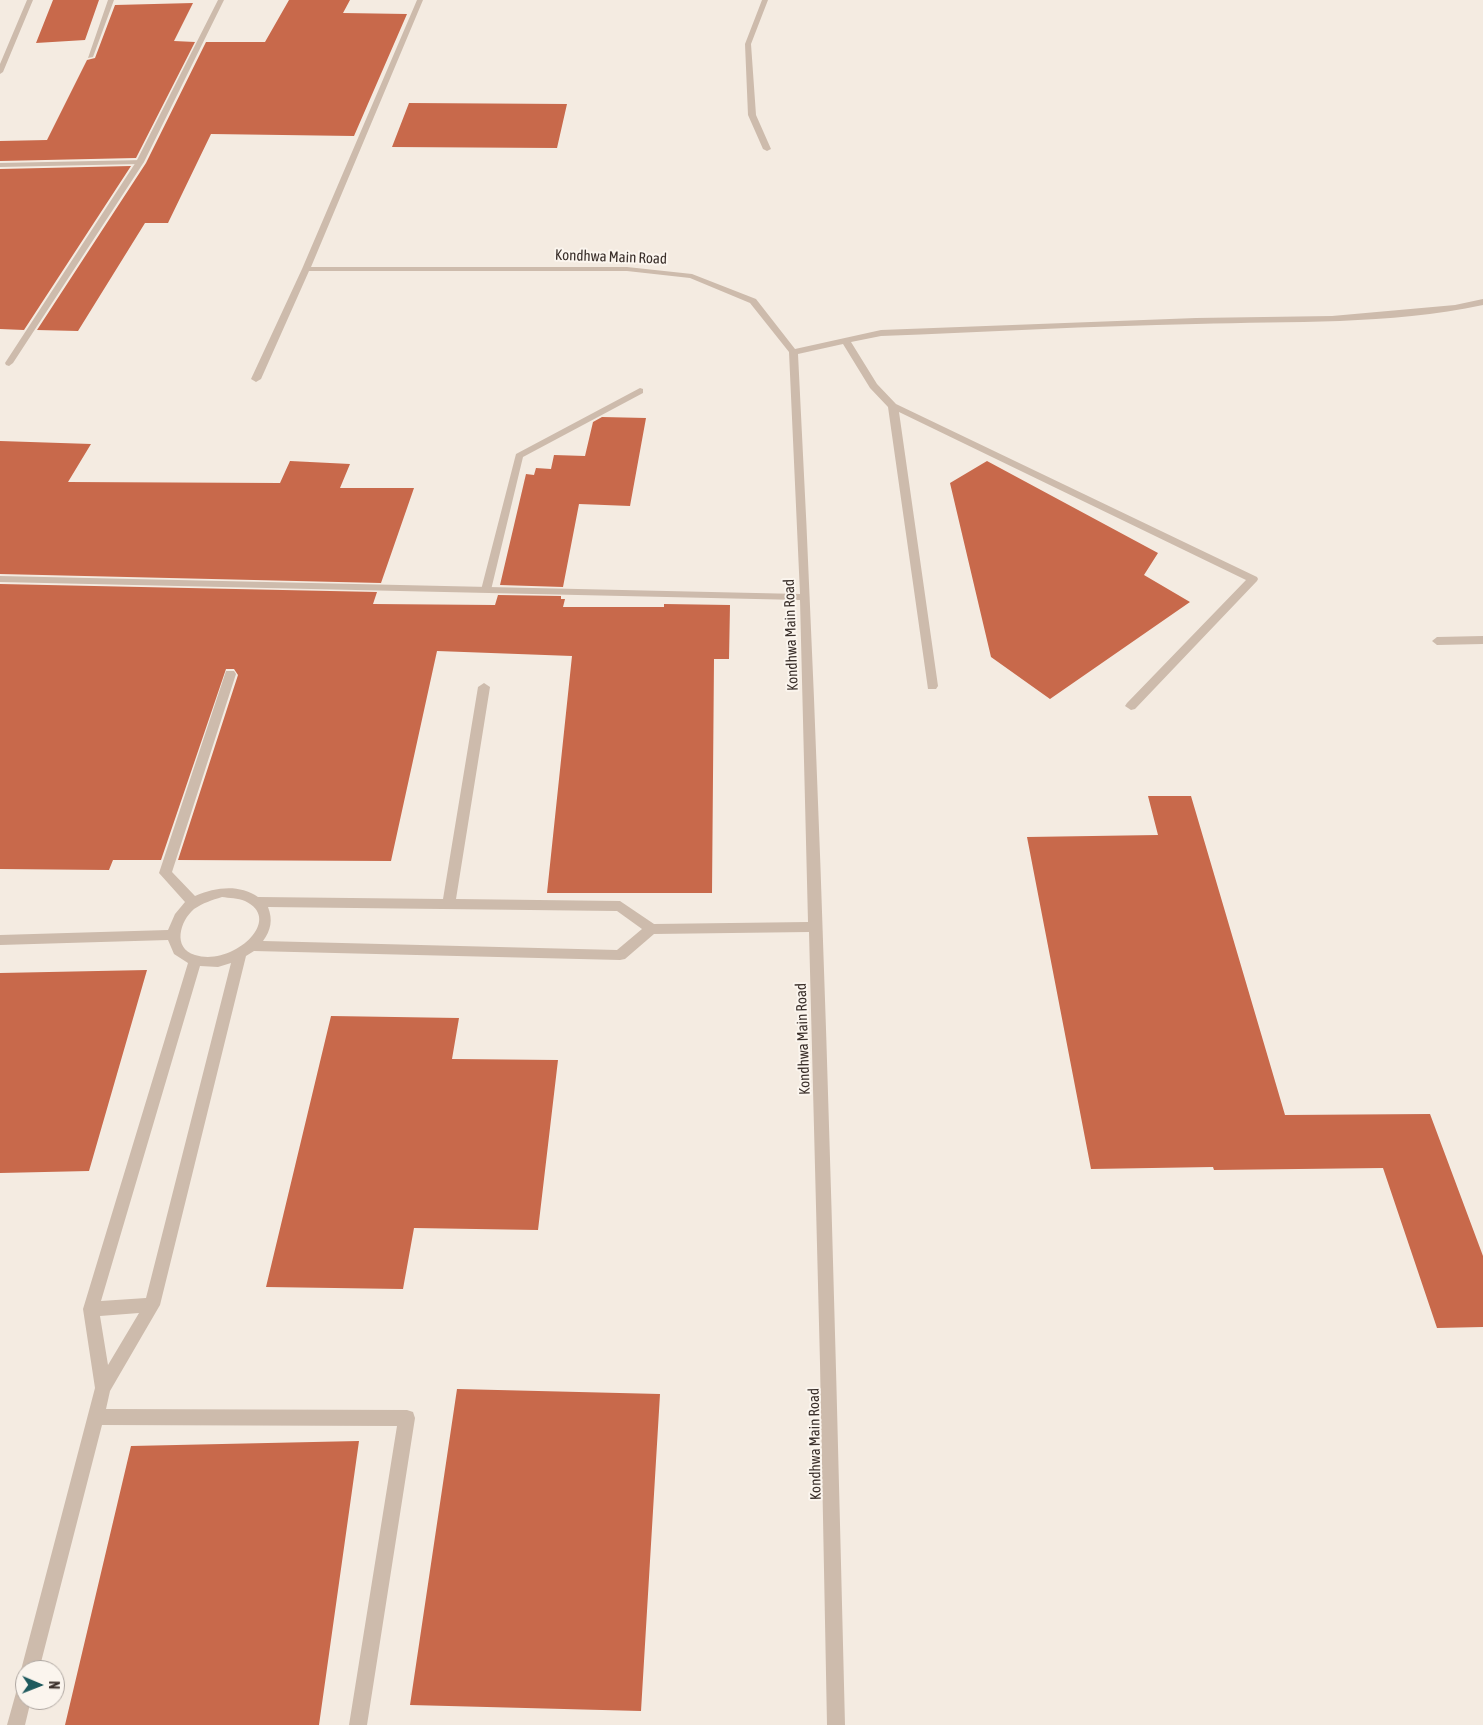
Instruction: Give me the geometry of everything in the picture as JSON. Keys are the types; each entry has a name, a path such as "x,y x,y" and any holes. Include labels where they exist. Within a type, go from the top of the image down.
{"street":[{"path":"0,72 30,0"},
{"path":"90,57 111,0"},
{"path":"9,363 140,162 221,0"},
{"path":"256,379 306,269 420,0"},
{"path":"765,0 748,44 752,114 767,148"},
{"path":"0,165 140,162"},
{"name":"Kondhwa Main Road","path":"306,269 627,269 692,276 753,302 793,352 805,597 828,1364 836,1725"},
{"path":"793,352 881,333 1196,321 1332,319 1455,308 1483,302"},
{"path":"846,341 872,386 893,406 1253,579 1130,706"},
{"path":"486,590 519,456 640,391"},
{"path":"893,406 932,686"},
{"path":"0,580 805,597"},
{"path":"1437,641 1483,640"},
{"path":"194,903 165,873 230,674"},
{"path":"449,904 484,687"},
{"path":"222,892 249,896 259,902 265,912 266,923 262,935 253,946 240,955 225,960 195,961 183,955 176,946 172,936 182,913 194,903 207,896 222,892"},
{"path":"259,902 620,906 650,929 815,927"},
{"path":"253,946 620,955 650,929"},
{"path":"0,940 172,936"},
{"path":"33,1660 103,1388 152,1305 240,955"},
{"path":"103,1388 91,1309 195,961"},
{"path":"91,1309 152,1305"},
{"path":"95,1417 407,1418 358,1725"},
{"path":"16,1725 20,1710"}],"building":[{"path":"53,0 99,0 85,40 36,43"},
{"path":"289,0 350,0 343,13 407,14 354,136 211,134 168,223 145,223 78,331 37,330 146,163 206,42 265,42"},
{"path":"193,3 174,41 195,42 136,158 0,161 0,141 47,140 87,60 95,58 115,5"},
{"path":"409,103 567,104 557,148 392,147"},
{"path":"131,166 24,330 0,329 0,169"},
{"path":"602,417 646,418 630,506 579,504 563,587 500,585 526,474 534,475 536,468 551,469 554,455 585,456 593,422"},
{"path":"0,441 91,444 68,482 280,483 290,461 350,464 340,488 414,488 381,583 0,574"},
{"path":"987,461 1158,553 1144,575 1190,602 1050,699 991,657 950,483"},
{"path":"0,584 377,592 373,604 495,605 498,595 561,596 561,599 565,599 563,607 664,607 664,604 730,605 729,659 714,659 712,893 547,893 572,656 437,651 391,861 178,860 238,675 234,669 226,669 161,860 113,860 109,870 0,869"},
{"path":"1148,796 1191,796 1285,1115 1430,1114 1483,1256 1483,1327 1437,1328 1383,1168 1214,1170 1213,1167 1091,1169 1027,837 1158,835"},
{"path":"147,970 89,1171 0,1173 0,973"},
{"path":"331,1016 459,1018 452,1059 558,1060 538,1230 414,1228 403,1289 266,1287"},
{"path":"457,1389 660,1394 641,1711 410,1705"},
{"path":"359,1441 319,1725 65,1725 131,1446"}]}
